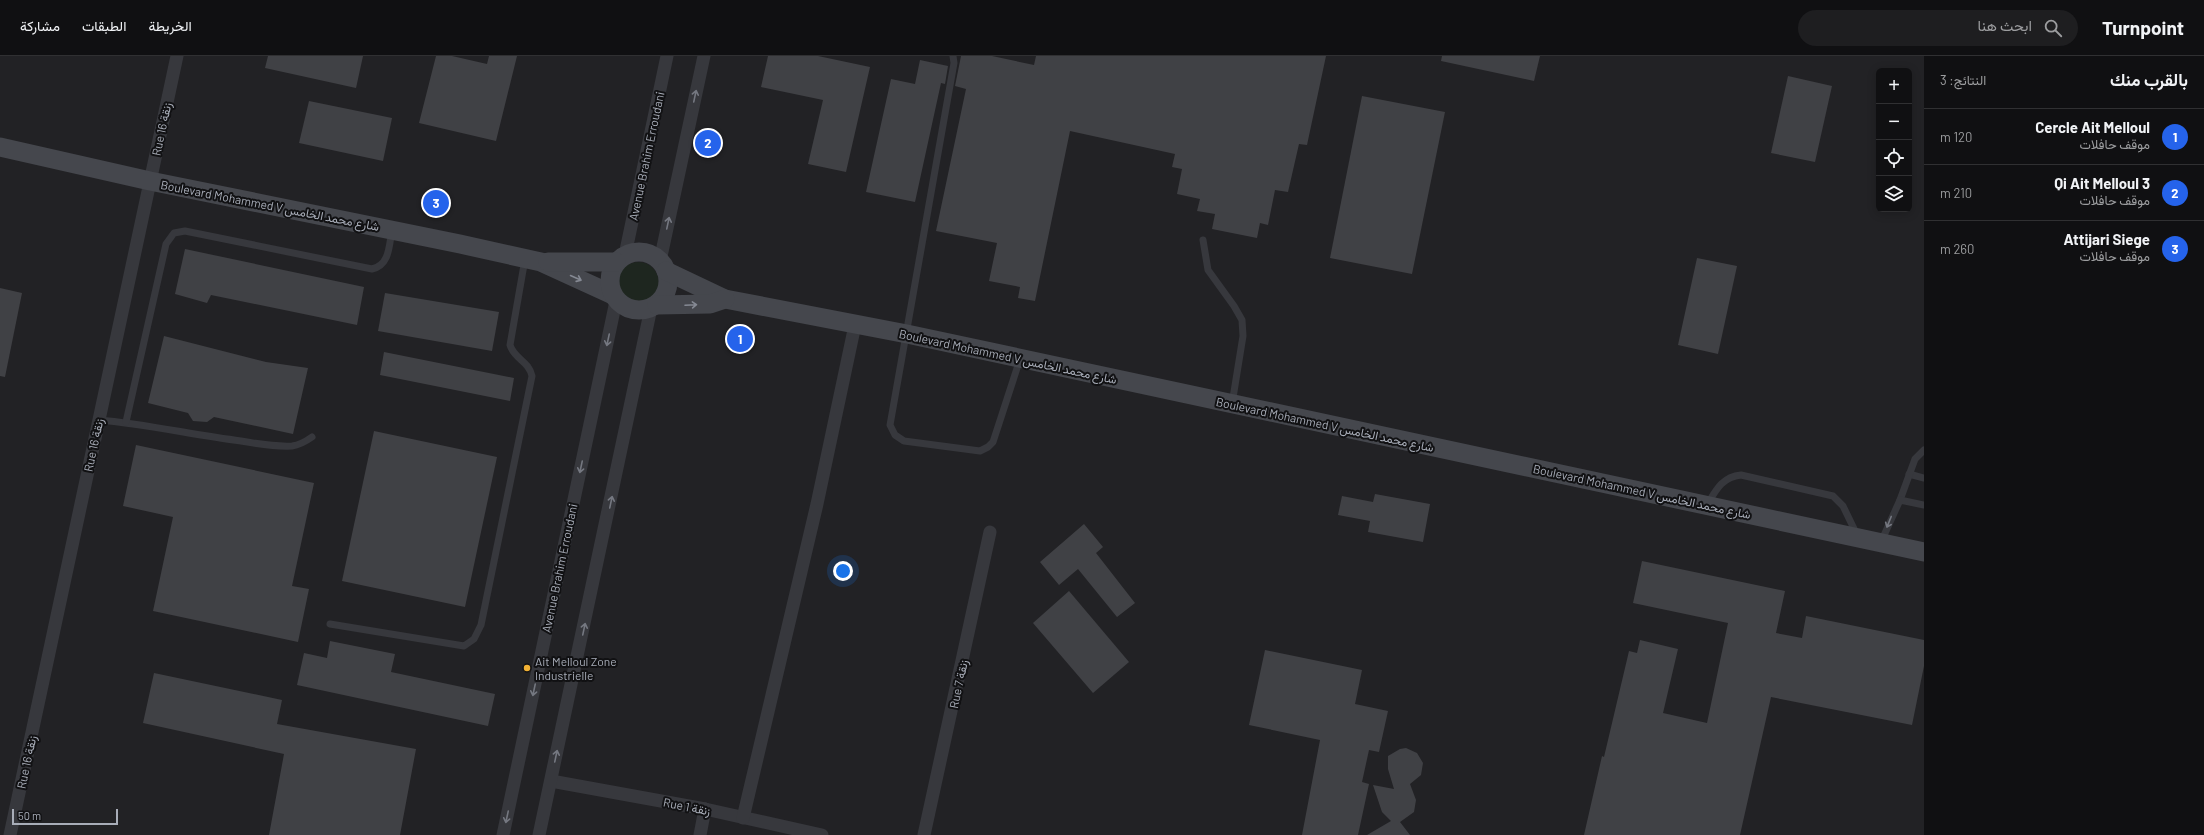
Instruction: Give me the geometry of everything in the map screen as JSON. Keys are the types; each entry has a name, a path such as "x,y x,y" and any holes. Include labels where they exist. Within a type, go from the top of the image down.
{"main road":[{"name":"Boulevard Mohammed V شارع محمد الخامس","path":"0,147 150,181 533,260 614,298"},
{"path":"644,252 653,255 663,266 667,289 654,307 632,310 614,298 609,277 621,258 644,252"},
{"name":"Boulevard Mohammed V شارع محمد الخامس","path":"533,260 621,258"},
{"name":"Boulevard Mohammed V شارع محمد الخامس","path":"663,266 725,299 907,334 1924,552"},
{"name":"Boulevard Mohammed V شارع محمد الخامس","path":"654,307 710,304 725,299"}],"street":[{"name":"Rue 16 زنقة","path":"10,835 177,56"},
{"name":"Avenue Brahim Erroudani","path":"621,258 668,56"},
{"path":"663,266 704,56"},
{"name":"Avenue Brahim Erroudani","path":"503,835 614,298"},
{"path":"539,835 654,307"},
{"path":"744,818 817,504 855,325"},
{"name":"Rue 7 زنقة","path":"924,835 990,532"},
{"name":"Rue 1 زنقة","path":"551,781 705,809 820,835"},
{"path":"700,835 705,809"}],"lane":[{"path":"953,56 954,62 890,425 895,435 904,441 980,451 988,447 993,442 1020,359"},
{"path":"126,422 166,244 174,233 185,231 372,268 383,264 386,259 392,230"},
{"path":"1203,240 1208,270 1234,306 1242,320 1243,336 1232,404"},
{"path":"330,624 464,646 474,639 481,625 532,376 527,364 514,356 510,345 533,260"},
{"path":"98,420 126,422 206,437 271,445 292,446 303,443 312,437"},
{"path":"1881,542 1900,500 1915,459 1924,450"},
{"path":"1909,474 1924,478"},
{"path":"1707,505 1722,482 1734,476 1741,475 1826,492 1839,500 1858,537"},
{"path":"1900,500 1924,504"}],"shaded area":[{"path":"0,56 1924,56 1924,835 0,835"},
{"path":"638,262 653,268 659,283 653,298 638,304 623,298 617,283 623,268"}],"building":[{"path":"268,56 363,56 356,88 265,68"},
{"path":"436,56 452,56 487,64 489,56 517,56 496,141 419,123"},
{"path":"768,56 818,56 870,67 846,172 808,164 823,100 761,87"},
{"path":"961,56 992,56 1034,65 1036,56 1326,56 1307,145 1299,144 1288,192 1275,190 1268,225 1260,223 1257,238 1212,229 1215,214 1197,211 1200,199 1177,194 1182,169 1172,167 1175,154 1070,131 1035,301 1018,298 1020,287 989,281 997,243 936,231 966,89 955,86"},
{"path":"1442,56 1540,56 1534,81 1441,61"},
{"path":"920,60 948,66 945,84 941,83 915,202 866,192 891,79 915,84"},
{"path":"1788,76 1832,86 1815,162 1771,153"},
{"path":"1362,96 1445,112 1412,274 1330,258"},
{"path":"309,101 392,118 383,161 299,143"},
{"path":"185,249 364,287 357,325 211,295 207,303 175,294"},
{"path":"1697,258 1737,266 1718,354 1678,345"},
{"path":"0,288 22,293 5,377 0,376"},
{"path":"385,293 499,312 492,351 378,331"},
{"path":"164,336 266,362 308,368 293,434 214,417 207,422 193,421 188,413 148,403"},
{"path":"384,352 514,378 510,401 380,375"},
{"path":"374,431 497,457 465,607 342,581"},
{"path":"136,445 314,483 292,586 309,589 298,642 153,611 173,517 123,506"},
{"path":"1375,494 1430,504 1423,542 1368,532 1370,521 1338,515 1342,496 1373,502"},
{"path":"1084,524 1103,547 1096,553 1135,603 1117,617 1078,569 1059,585 1040,562"},
{"path":"1642,561 1785,591 1776,633 1802,638 1806,616 1924,640 1924,666 1912,725 1771,697 1740,835 1584,835 1602,756 1604,757 1629,651 1637,653 1640,640 1678,649 1663,713 1707,723 1728,623 1633,603"},
{"path":"1069,591 1129,662 1093,693 1033,623"},
{"path":"330,641 395,654 391,672 495,694 488,726 297,685 304,653 327,658"},
{"path":"1265,650 1362,670 1355,704 1388,711 1379,752 1369,750 1362,782 1369,784 1358,835 1302,835 1320,740 1249,725"},
{"path":"154,673 282,700 277,724 416,749 400,835 269,835 284,754 143,723"},
{"path":"1406,748 1417,753 1423,763 1421,775 1410,784 1416,800 1414,812 1400,822 1410,835 1367,835 1391,821 1382,812 1373,785 1394,789 1388,769 1388,756 1400,749"}],"place":[{"name":"Qi Ait Melloul 3","path":"708,143"},
{"name":"Attijari Siege","path":"436,203"},
{"name":"Cercle Ait Melloul","path":"740,339"},
{"name":"Ait Melloul Zone Industrielle","path":"527,668"}]}
